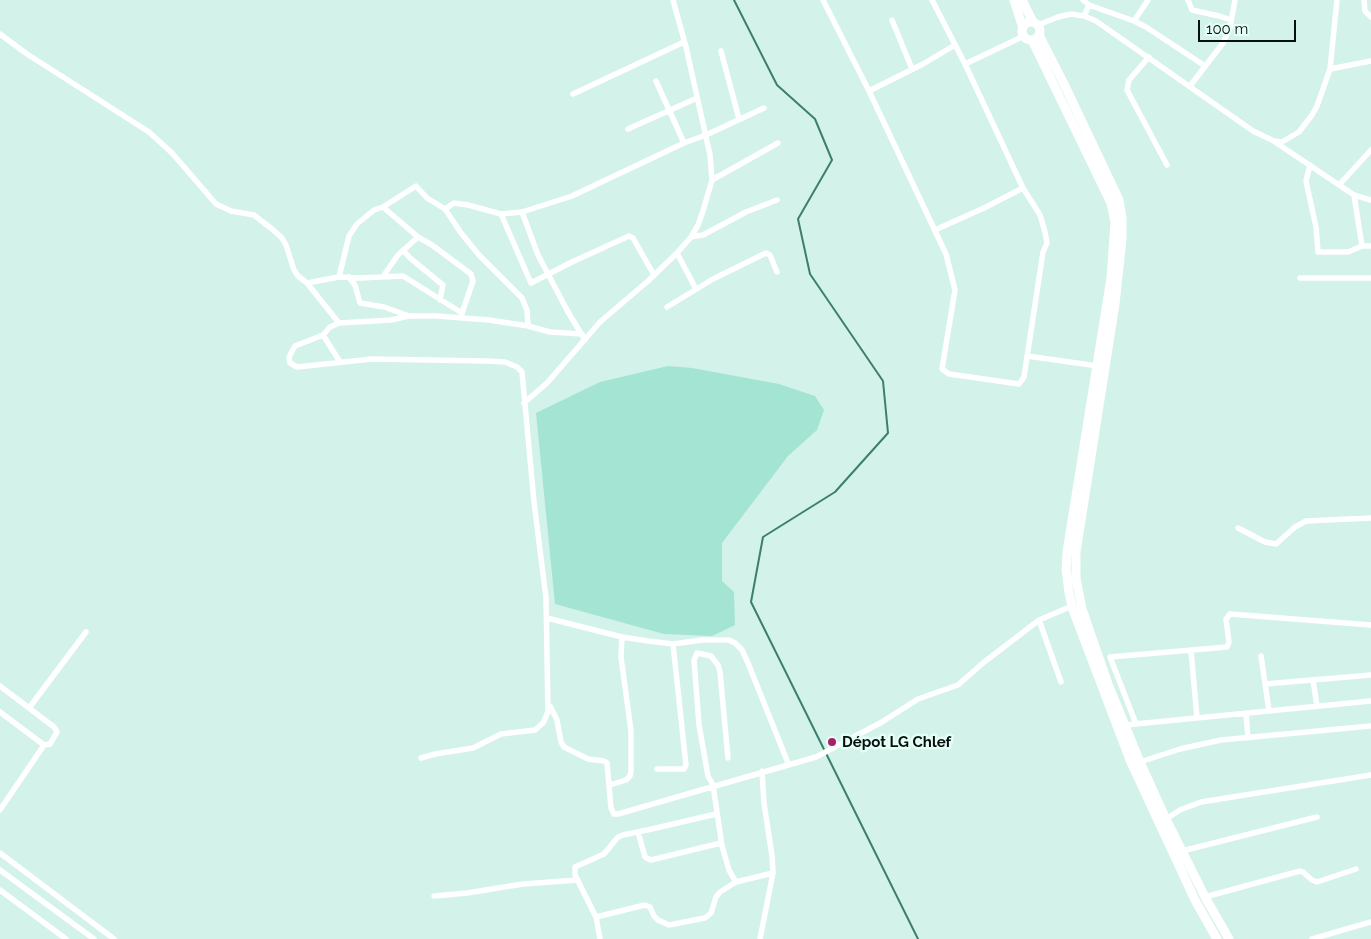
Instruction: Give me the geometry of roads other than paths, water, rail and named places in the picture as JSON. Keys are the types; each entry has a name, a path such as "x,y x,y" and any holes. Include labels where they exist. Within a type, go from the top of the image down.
{"main road":[{"path":"1014,0 1030,35 1065,86 1121,208 1122,239 1115,304 1101,368 1071,552 1066,569 1069,593 1125,726 1137,764 1229,939"},
{"path":"1022,0 1040,32 1030,35"},
{"path":"1030,35 1027,23 1036,24"},
{"path":"1071,552 1079,592 1076,608 1137,764 1195,900 1217,939"},
{"path":"1069,593 1079,592"},
{"path":"1195,900 1200,896 1205,896"},
{"path":"1202,912 1208,910 1210,906"}],"street":[{"path":"524,403 546,383 583,337 654,275 691,237 698,225 712,180 712,170 706,135 673,0"},
{"path":"823,0 869,91 946,254 955,290 942,369 949,374 1019,384 1024,377 1043,252 1047,243 1040,215 1023,188 965,64 932,0"},
{"path":"1083,0 1089,5 1146,27 1205,66"},
{"path":"1134,21 1148,0"},
{"path":"1188,0 1192,10 1231,20"},
{"path":"1190,86 1223,43 1231,20 1235,0"},
{"path":"1274,141 1282,142 1299,132 1312,115 1330,69 1337,0"},
{"path":"1364,0 1365,11 1371,17"},
{"path":"1084,16 1089,5"},
{"path":"1036,24 1058,16 1071,14 1084,16 1096,21 1253,131 1274,141 1354,195 1371,200"},
{"path":"892,20 912,69"},
{"path":"0,34 27,54 150,132 172,153 216,204 231,211 254,215 272,229 282,238 286,245 294,270 298,276 308,283 339,322"},
{"path":"965,64 1030,35"},
{"path":"573,94 684,42"},
{"path":"869,91 955,45"},
{"path":"721,51 739,119"},
{"path":"1148,57 1129,80 1127,90 1167,165"},
{"path":"1330,69 1371,61"},
{"path":"656,81 684,143"},
{"path":"628,129 697,98"},
{"path":"445,209 451,204 458,204 501,214 522,212 572,196 684,143 764,108"},
{"path":"712,180 778,144"},
{"path":"1339,185 1371,150"},
{"path":"1310,165 1306,181 1316,227 1318,252 1348,252 1362,246 1371,246"},
{"path":"339,277 348,236 357,224 374,210 383,207 416,186 427,198 445,209 479,255 522,298 527,310 528,326"},
{"path":"935,230 1023,188"},
{"path":"1354,195 1362,246"},
{"path":"691,237 703,235 746,212 777,200"},
{"path":"383,207 418,237 454,261 472,276 472,287 461,315"},
{"path":"522,212 538,256 583,337"},
{"path":"501,214 529,282 533,283 629,236 633,238 654,275"},
{"path":"384,275 403,250 418,237"},
{"path":"403,250 443,285 440,300"},
{"path":"676,253 696,289"},
{"path":"667,307 696,289 766,253 770,255 776,272"},
{"path":"308,283 339,277 403,276 461,315"},
{"path":"349,278 355,285 360,303 384,307 409,316"},
{"path":"1300,278 1371,278"},
{"path":"421,758 473,748 501,734 535,730 546,719 549,705 547,618 522,372 517,367 505,362 378,359 297,367 290,362 289,358 296,346 323,335 330,327 339,322 391,320 409,316 461,315 583,337"},
{"path":"323,335 340,362"},
{"path":"1027,356 1101,368"},
{"path":"1238,528 1265,542 1276,544 1295,527 1306,521 1371,518"},
{"path":"549,705 557,720 561,742 564,747 588,759 606,762 608,766 611,808 612,812 616,814 788,763 816,757 882,722 918,699 958,685 983,663 1040,620 1076,608"},
{"path":"1136,724 1110,657 1227,647 1229,642 1226,619 1230,614 1371,626"},
{"path":"547,618 622,637 673,644 702,640 729,640 735,643 742,650 748,662 788,763"},
{"path":"1040,620 1061,682"},
{"path":"29,708 86,632"},
{"path":"610,785 626,780 630,776 631,770 631,731 621,657 622,637"},
{"path":"657,769 684,768 686,765 673,644"},
{"path":"1191,650 1197,718"},
{"path":"728,758 718,665 711,656 697,654 694,660 699,724 708,776 713,785 721,843 729,870 736,882"},
{"path":"1261,656 1269,711"},
{"path":"1265,684 1371,675"},
{"path":"1313,680 1317,706"},
{"path":"0,686 56,729 57,732 50,744 44,745 0,712"},
{"path":"1125,726 1371,701"},
{"path":"1246,713 1248,738"},
{"path":"1137,764 1200,744 1371,726"},
{"path":"0,810 44,745"},
{"path":"760,939 773,873 762,771"},
{"path":"1166,819 1180,810 1201,802 1371,775"},
{"path":"600,939 596,917 574,872 577,865 604,854 618,837 716,814"},
{"path":"1182,851 1317,817"},
{"path":"638,832 645,857 651,860 721,843"},
{"path":"0,854 114,939"},
{"path":"0,870 94,939"},
{"path":"1205,896 1300,871 1317,882 1356,870"},
{"path":"596,917 645,905 650,907 658,920 669,925 705,918 711,912 718,894 736,882 773,873"},
{"path":"434,896 523,884 578,880"},
{"path":"0,890 66,939"},
{"path":"1312,939 1371,922"}],"waterway":[{"path":"734,0 777,85 815,119 832,160 798,219 810,274 883,381 888,433 835,492 763,537 751,602 918,939"}],"place":[{"name":"Dépot LG Chlef","path":"832,742"}]}
